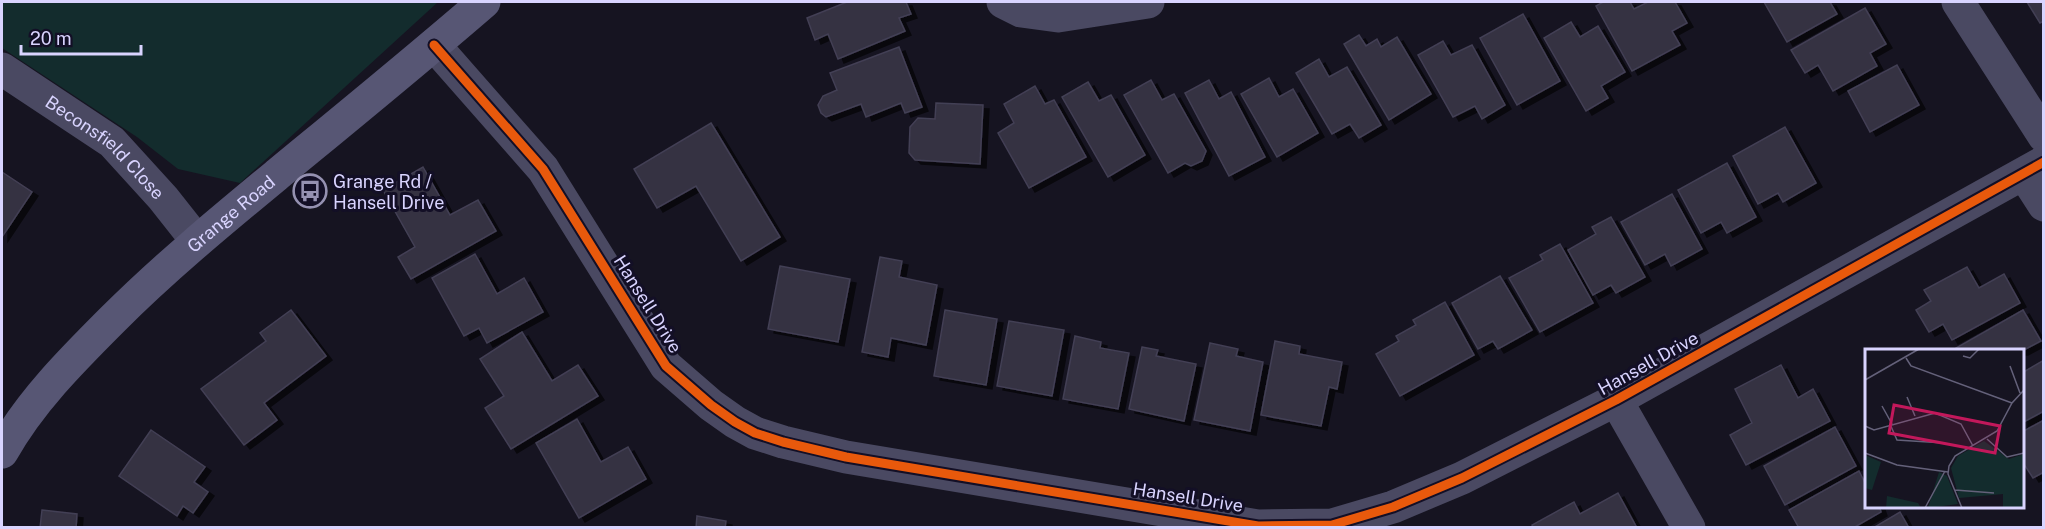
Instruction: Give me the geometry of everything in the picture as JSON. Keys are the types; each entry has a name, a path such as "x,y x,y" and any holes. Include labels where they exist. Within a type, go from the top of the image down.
{"main road":[{"name":"Grange Road","path":"2,452 28,412 72,360 139,294 197,240 484,2"}],"street":[{"path":"1003,2 1022,11 1058,16 1148,2"},
{"path":"1958,2 2043,136"},
{"name":"Hansell Drive","path":"434,45 543,169 666,366 711,405 735,422 755,433 783,442 846,457 1258,526 1332,525 1393,507 1462,478 1616,400 2034,168"},
{"name":"Beconsfield Close","path":"2,69 112,142 163,198 197,240"},
{"path":"2034,168 2043,205"},
{"path":"1616,400 1689,528"}],"green space":[{"path":"2,2 438,2 240,183 178,169 137,137 2,48"}],"building":[{"path":"847,2 906,2 911,14 899,18 905,31 838,59 828,34 815,40 807,18"},
{"path":"1603,2 1630,2 1634,9 1648,2 1675,2 1687,23 1672,31 1680,45 1632,71 1596,6"},
{"path":"1764,2 1830,2 1837,14 1787,42"},
{"path":"2027,2 2044,2 2044,21 2040,23"},
{"path":"1865,8 1886,44 1870,53 1877,66 1833,91 1818,65 1805,73 1791,50"},
{"path":"1523,14 1560,81 1517,105 1480,38"},
{"path":"1571,22 1580,37 1598,26 1625,72 1601,86 1608,98 1586,111 1544,38"},
{"path":"1359,35 1366,46 1377,39 1381,47 1397,37 1431,94 1389,120 1344,44"},
{"path":"1443,41 1451,55 1472,45 1505,105 1482,119 1475,106 1453,117 1418,55"},
{"path":"899,47 922,107 905,113 901,103 866,117 861,104 826,117 821,113 818,105 823,96 837,90 830,73"},
{"path":"1319,59 1329,77 1347,67 1381,125 1359,138 1350,124 1332,134 1296,73"},
{"path":"1897,65 1919,105 1870,132 1848,91"},
{"path":"1269,78 1279,97 1293,89 1318,133 1277,157 1241,94"},
{"path":"1151,80 1162,100 1174,94 1206,151 1202,161 1191,166 1185,163 1168,173 1124,95"},
{"path":"1209,80 1219,99 1231,92 1265,157 1229,176 1185,93"},
{"path":"1088,82 1099,101 1111,95 1145,155 1108,177 1062,97"},
{"path":"1035,86 1045,104 1054,100 1086,157 1029,188 998,133 1014,123 1004,104"},
{"path":"936,103 983,105 980,164 915,160 909,153 910,127 918,118 935,119"},
{"path":"711,123 780,237 741,261 696,186 657,208 634,169"},
{"path":"1785,127 1816,183 1783,202 1778,193 1758,204 1733,156"},
{"path":"1727,163 1756,217 1727,233 1721,222 1701,233 1678,190"},
{"path":"423,167 450,215 478,200 496,231 411,279 398,257 415,247 383,190"},
{"path":"2,172 32,192 2,237"},
{"path":"1672,194 1702,249 1671,266 1665,254 1645,265 1621,222"},
{"path":"1611,217 1645,277 1616,293 1611,285 1593,295 1568,250 1596,234 1592,227"},
{"path":"1560,244 1593,303 1540,332 1509,278 1543,260 1540,255"},
{"path":"475,254 497,294 524,278 543,312 487,343 479,328 464,336 432,278"},
{"path":"880,257 902,261 899,277 937,285 926,345 891,338 888,357 862,352"},
{"path":"780,266 850,279 838,342 768,329"},
{"path":"1967,267 1979,288 2004,274 2020,303 1952,340 1943,324 1929,332 1916,310 1931,301 1924,290"},
{"path":"1500,276 1532,330 1498,349 1493,341 1478,349 1452,303"},
{"path":"1445,302 1474,355 1400,396 1376,354 1399,341 1396,336 1416,325 1413,320"},
{"path":"291,310 326,356 264,403 277,420 244,445 201,389 266,341 260,333"},
{"path":"945,310 997,319 986,385 934,376"},
{"path":"2023,310 2041,341 2024,350 1956,348"},
{"path":"1009,321 1064,330 1052,396 997,386"},
{"path":"522,332 552,381 578,365 598,396 511,449 485,408 504,396 480,359"},
{"path":"1075,336 1101,342 1100,348 1129,353 1118,409 1063,399"},
{"path":"1275,341 1300,346 1299,354 1342,362 1337,389 1329,387 1321,426 1261,415"},
{"path":"1210,343 1238,349 1236,356 1263,362 1250,431 1194,420"},
{"path":"1142,347 1158,350 1156,356 1196,364 1184,421 1129,409"},
{"path":"2044,360 2044,411 2024,422 2024,372"},
{"path":"1781,365 1798,398 1813,389 1830,421 1746,465 1730,435 1752,423 1735,389"},
{"path":"577,419 601,462 628,447 646,479 579,518 536,443"},
{"path":"2044,420 2044,472 2033,478 2024,464 2024,431"},
{"path":"1835,427 1856,466 1785,505 1764,466"},
{"path":"151,430 205,467 194,482 208,492 193,513 183,506 177,516 119,476"},
{"path":"1859,471 1865,483 1865,508 1880,508 1881,512 1853,528 1799,528 1789,510"},
{"path":"1618,493 1637,528 1533,528 1532,525 1574,502 1580,514"},
{"path":"42,510 77,514 76,528 40,528"},
{"path":"1900,512 1909,528 1873,528"},
{"path":"697,516 726,521 725,528 696,528"}],"cycle path":[{"path":"434,45 543,169 666,366 711,405 735,422 755,433 783,442 846,457 1258,526 1332,525 1393,507 1462,478 1616,400 2044,162"}],"place":[{"name":"Grange Rd / Hansell Drive","path":"310,191"}]}
